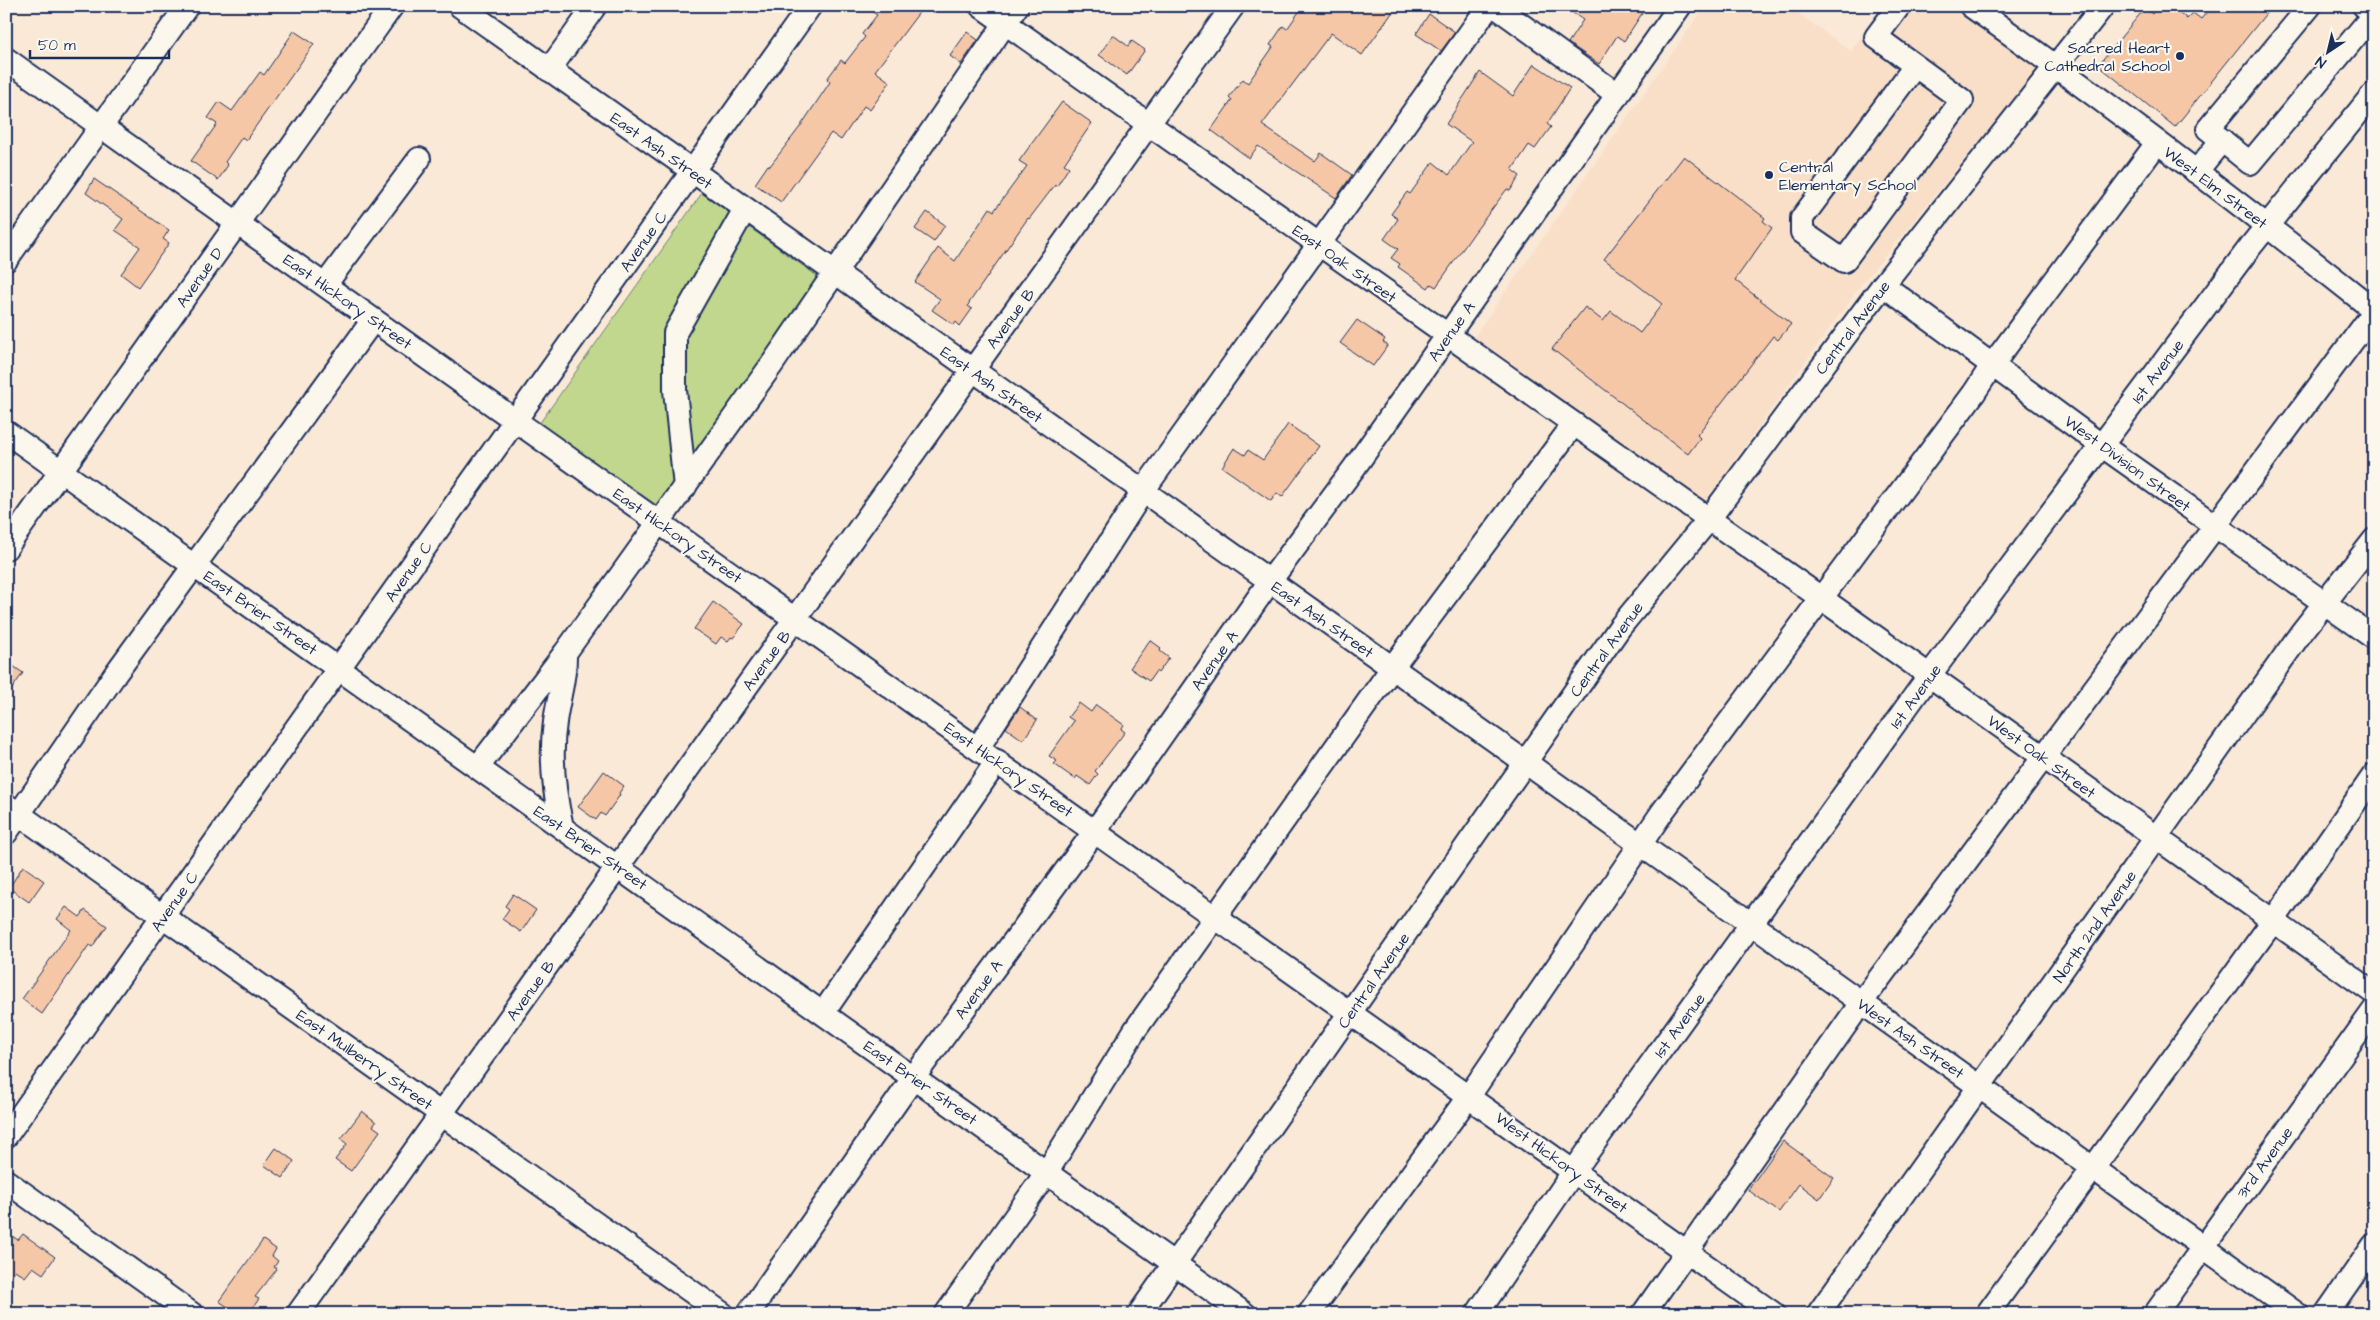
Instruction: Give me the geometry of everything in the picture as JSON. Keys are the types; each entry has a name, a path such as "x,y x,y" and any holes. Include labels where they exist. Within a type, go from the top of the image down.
{"street":[{"path":"6,260 187,6"},
{"name":"Avenue D","path":"6,548 392,6"},
{"name":"East Ash Street","path":"460,6 1525,762"},
{"path":"549,70 595,6"},
{"name":"Avenue C","path":"6,1136 810,6"},
{"name":"East Oak Street","path":"981,6 1011,15 1148,124 1709,520"},
{"name":"Avenue B","path":"298,1314 1233,6"},
{"path":"978,748 1143,491 1321,246 1489,6"},
{"path":"1494,6 1618,95"},
{"name":"Avenue A","path":"748,1314 914,1077 1095,831 1270,581 1354,468 1680,6"},
{"path":"1899,6 1876,38 1915,66 1962,100 1844,261 1802,232 1802,218 1915,66"},
{"name":"West Elm Street","path":"1971,6 2056,66 2267,225 2374,311"},
{"name":"Central Avenue","path":"1139,1314 1620,627 1709,520 1883,285 2103,6"},
{"path":"2310,6 2208,129 2250,164 2374,14 2364,6"},
{"path":"478,767 565,653 685,487 836,273 1011,15"},
{"name":"East Hickory Street","path":"6,60 1350,1011"},
{"name":"1st Avenue","path":"1477,1314 1574,1171 1929,676 2267,225 2374,93"},
{"path":"2196,172 2222,140"},
{"path":"1309,1314 1469,1096 1640,845 2157,143"},
{"path":"325,285 419,159"},
{"path":"685,487 675,390 675,333 745,209"},
{"name":"West Division Street","path":"1883,285 2101,445 2374,638"},
{"path":"1643,1314 1861,1002 2374,311"},
{"path":"6,833 13,809 116,673 374,320"},
{"path":"946,1314 1047,1172 1135,1030 1392,668 1574,424"},
{"name":"East Brier Street","path":"6,432 62,470 1245,1314"},
{"name":"West Oak Street","path":"1709,520 2374,994"},
{"name":"North 2nd Avenue","path":"1818,1314 2324,604 2374,540"},
{"path":"562,827 556,803 554,764 555,722 566,671 565,653"},
{"path":"823,1013 997,761"},
{"name":"West Ash Street","path":"1525,762 2297,1314"},
{"path":"1987,1314 2272,921 2374,775"},
{"name":"East Mulberry Street","path":"13,809 723,1314"},
{"name":"3rd Avenue","path":"2155,1314 2374,1010"},
{"name":"West Hickory Street","path":"1350,1011 1774,1314"},
{"path":"6,1181 192,1314"},
{"path":"2326,1314 2374,1246"}],"shaded area":[{"name":"Central Elementary School","path":"1705,6 1788,6 1851,51 1882,6 1957,6 2041,66 1861,285 1703,504 1473,338"}],"green space":[{"path":"702,193 824,281 660,511 539,424"}],"building":[{"path":"864,6 924,6 875,71 890,82 870,110 864,106 841,140 831,133 781,202 755,184 768,165 770,166 800,127 830,82 827,79 841,60 845,63 865,37 862,34 877,15"},
{"path":"1303,6 1397,6 1362,55 1331,33 1262,125 1315,161 1321,153 1352,175 1336,198 1258,146 1249,158 1211,130 1232,100 1229,97 1243,79 1248,83 1273,47 1270,45 1283,26 1287,29"},
{"path":"1563,6 1636,6 1643,12 1624,41 1617,36 1599,64 1568,43 1583,20"},
{"path":"2158,6 2172,6 2187,19 2193,13 2201,19 2212,6 2272,6 2175,127 2098,65 2145,8 2152,14"},
{"path":"1429,14 1455,32 1441,51 1416,34"},
{"path":"294,31 314,44 246,140 242,137 225,162 228,165 218,180 191,161 217,124 208,118 219,102 232,111 260,72 264,75"},
{"path":"967,32 978,40 961,64 950,56"},
{"path":"1113,35 1128,46 1132,41 1145,50 1127,75 1099,55"},
{"path":"1534,64 1570,88 1547,124 1551,127 1535,149 1529,145 1512,170 1520,176 1510,191 1507,189 1436,287 1431,284 1428,288 1398,267 1400,264 1391,258 1398,249 1384,239 1398,219 1391,214 1407,192 1410,194 1433,162 1449,175 1472,142 1446,124 1480,72 1513,96"},
{"path":"1062,102 1092,123 1064,164 1069,167 1057,186 1055,185 1028,218 969,303 968,306 972,309 960,326 956,322 954,325 932,310 940,299 915,282 938,248 955,261 990,208 994,211 1027,166 1019,161"},
{"path":"1684,156 1765,218 1763,221 1772,228 1735,280 1791,324 1778,340 1773,336 1697,435 1700,438 1688,454 1552,349 1585,307 1603,321 1611,311 1640,333 1662,304 1604,259"},
{"path":"94,179 169,230 163,239 169,243 138,287 121,274 140,247 115,230 123,219 86,193"},
{"path":"927,212 945,225 934,242 915,229"},
{"path":"1357,320 1385,339 1383,342 1388,345 1373,366 1340,343"},
{"path":"1288,424 1319,446 1282,497 1277,493 1271,501 1222,467 1234,448 1245,455 1248,450 1263,460"},
{"path":"713,602 744,624 733,638 731,637 728,641 721,637 716,644 694,629"},
{"path":"1150,640 1161,648 1160,651 1169,658 1158,673 1156,671 1149,681 1130,668"},
{"path":"6,661 23,673 6,697"},
{"path":"1079,703 1091,712 1096,705 1124,725 1121,729 1125,732 1095,771 1098,774 1090,785 1077,776 1075,779 1054,764 1057,761 1049,756 1074,721 1068,717"},
{"path":"1020,707 1037,720 1023,740 1006,728"},
{"path":"604,771 624,786 605,816 601,813 596,820 578,807"},
{"path":"23,866 44,881 29,902 9,888"},
{"path":"513,894 536,910 521,932 502,919 509,909 505,906"},
{"path":"66,907 80,917 85,910 107,926 92,947 89,945 42,1014 22,999 71,930 57,919"},
{"path":"362,1111 376,1122 373,1126 380,1131 351,1171 335,1160 347,1144 341,1139"},
{"path":"1783,1141 1834,1178 1819,1199 1799,1184 1779,1212 1748,1190"},
{"path":"276,1148 294,1161 283,1178 264,1165"},
{"path":"6,1232 18,1240 23,1234 55,1257 43,1274 33,1267 25,1277 15,1270 6,1284"},
{"path":"263,1240 276,1249 272,1256 278,1261 274,1267 277,1269 255,1297 259,1299 248,1314 238,1314 219,1301"}],"place":[{"name":"Sacred Heart Cathedral School","path":"2180,56"},
{"name":"Central Elementary School","path":"1769,175"}]}
